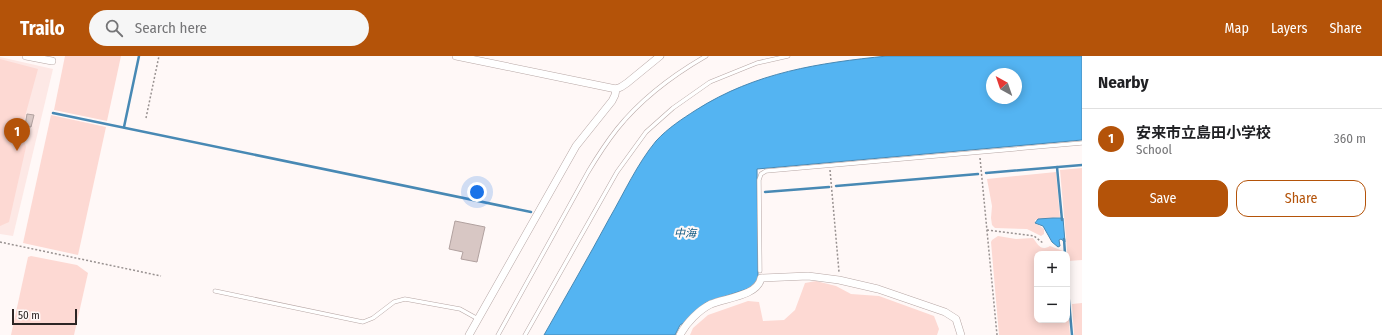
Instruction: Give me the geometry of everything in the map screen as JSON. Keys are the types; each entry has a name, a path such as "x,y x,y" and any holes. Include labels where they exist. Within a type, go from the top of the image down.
{"street":[{"path":"26,56 52,61"},
{"path":"456,56 616,89 621,88 660,56"},
{"path":"469,335 576,146 612,101 616,89"},
{"path":"680,335 698,312 711,304 746,293 753,289 760,282 761,274 808,276 839,280 878,289 949,314 956,319 961,335"}],"lane":[{"path":"498,335 588,172 617,128 641,102 662,85 706,56"},
{"path":"525,335 617,172 646,132 673,108 710,82 757,63 788,56"},
{"path":"761,274 759,180 761,174 766,171 1082,143"},
{"path":"215,291 363,322 373,318 394,302 405,299 460,309 478,319"}],"path":[{"path":"146,118 160,56"},
{"path":"980,152 997,335"},
{"path":"830,165 840,276"},
{"path":"987,230 1034,236 1043,244"},
{"path":"0,242 161,276"}],"shaded area":[{"path":"65,56 121,56 107,121 54,110"},
{"path":"0,57 53,69 13,236 0,234"},
{"path":"0,59 38,69 21,131 26,147 9,222 0,226"},
{"path":"51,115 106,127 78,255 23,243"},
{"path":"1082,168 1082,260 1070,261 1070,251 1067,251 1060,170"},
{"path":"1056,172 1060,217 1035,220 1035,223 1044,229 1044,234 1041,236 1027,229 995,228 992,225 992,206 987,179"},
{"path":"998,236 1016,239 1033,238 1042,248 1050,246 1063,251 1034,251 1034,323 1069,323 1070,335 999,335 992,240"},
{"path":"31,256 77,265 88,273 74,335 11,335 28,257"},
{"path":"816,281 836,286 851,294 879,296 934,316 939,329 937,335 690,335 693,328 708,315 748,301 759,302 763,321 784,320 795,310 805,283"},
{"path":"1082,303 1082,335 1074,335 1072,304"}],"water":[{"name":"中海","path":"887,56 1082,56 1082,140 757,169 758,277 755,285 705,303 687,321 680,325 675,335 544,335 637,169 649,150 665,132 696,110 719,97 742,87 788,71 837,62"},
{"path":"1063,218 1065,242 1061,239 1059,240 1060,246 1058,247 1052,242 1043,226 1035,223 1038,219"}],"building":[{"path":"27,114 34,115 31,127 25,126"},
{"path":"455,221 485,227 477,262 461,259 463,252 449,249"}],"waterway":[{"path":"124,127 139,56"},
{"path":"53,113 531,212"},
{"path":"986,173 1082,165"},
{"path":"1057,167 1062,220"},
{"path":"836,186 978,174"},
{"path":"765,192 829,187"},
{"path":"1064,239 1065,251"},
{"path":"1068,287 1072,335"}],"place":[{"name":"安来市立島田小学校","path":"17,151"}]}
